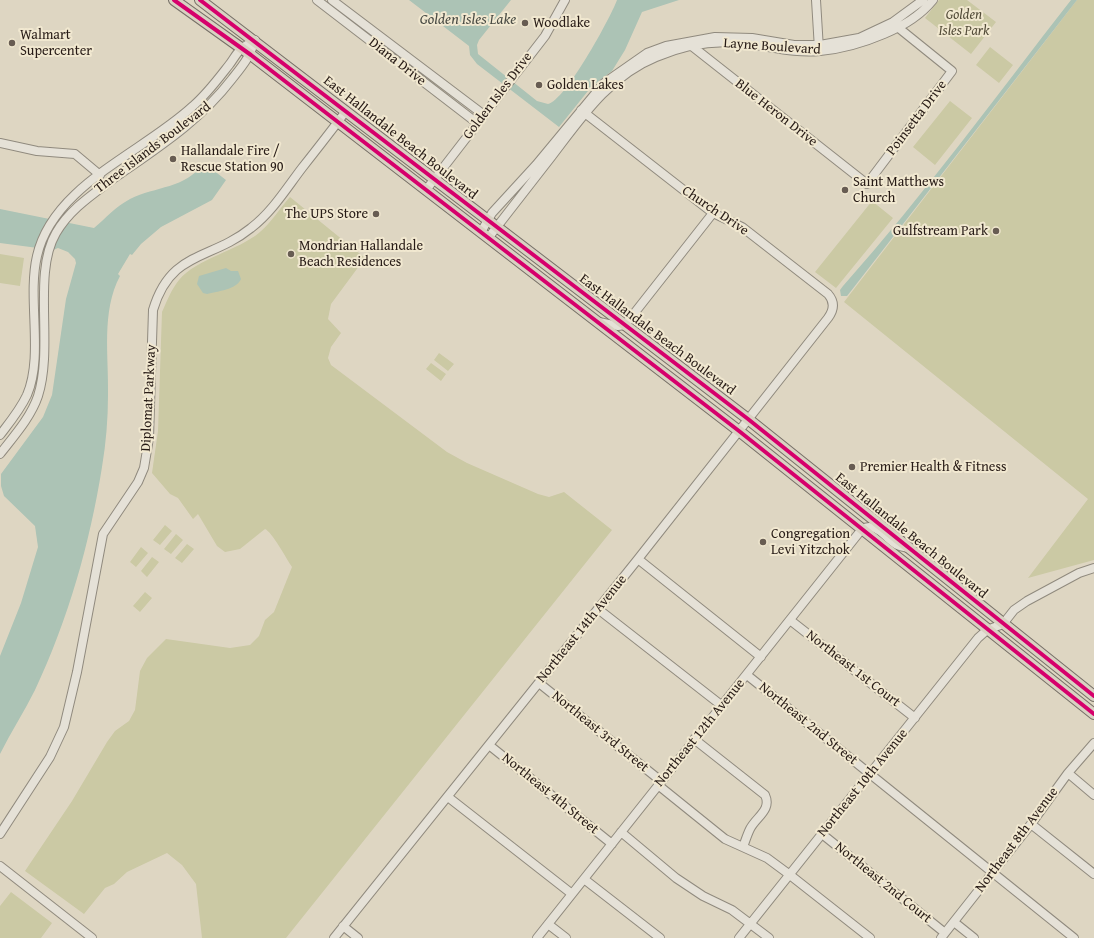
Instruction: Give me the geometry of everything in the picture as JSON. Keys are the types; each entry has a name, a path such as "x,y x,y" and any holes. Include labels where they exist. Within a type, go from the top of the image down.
{"main road":[{"name":"East Hallandale Beach Boulevard","path":"174,0 242,48 739,430 987,630 1094,714"},
{"name":"East Hallandale Beach Boulevard","path":"200,0 255,40 496,228 748,419 1094,696"},
{"path":"617,336 631,337 650,344"},
{"path":"823,497 834,500 859,518 870,518"}],"street":[{"name":"Diana Drive","path":"317,0 477,123"},
{"name":"Diana Drive","path":"332,0 484,114"},
{"name":"Golden Isles Drive","path":"426,190 550,28 565,0"},
{"path":"816,0 819,48"},
{"name":"Layne Boulevard","path":"896,25 923,0"},
{"name":"Layne Boulevard","path":"485,235 488,221 492,213 583,112 617,77 655,57 689,44 715,37 752,38 819,48 859,38 896,25 933,0"},
{"name":"Poinsetta Drive","path":"867,184 952,71 896,25"},
{"name":"Three Islands Boulevard","path":"0,435 19,410 28,393 34,367 34,287 37,256 56,214 68,200 100,175 193,107 212,87 242,48 255,40"},
{"name":"Three Islands Boulevard","path":"0,454 29,415 38,397 45,362 45,282 47,258 56,233 68,216 94,194 197,118 218,97 251,55 255,40"},
{"name":"Blue Heron Drive","path":"689,44 867,184"},
{"name":"Diplomat Parkway","path":"0,834 50,757 64,727 77,672 104,534 138,482 144,468 149,438 153,310 158,294 172,273 183,264 237,237 251,228 267,213 346,110"},
{"name":"Layne Boulevard","path":"485,235 496,228 583,112"},
{"name":"Church Drive","path":"583,112 713,213 742,227 828,294 833,305 828,318"},
{"path":"0,143 37,150 75,154 100,175"},
{"path":"598,321 612,326 625,325 713,213"},
{"name":"Northeast 14th Avenue","path":"334,938 638,559 828,318"},
{"path":"862,529 868,526 874,528 895,544 910,548"},
{"name":"Northeast 12th Avenue","path":"537,938 862,529"},
{"path":"638,559 761,657"},
{"path":"987,630 1003,624 1014,610 1026,601 1073,576 1094,568"},
{"path":"598,609 721,705"},
{"name":"Northeast 1st Court","path":"790,620 915,718"},
{"name":"Northeast 10th Avenue","path":"740,938 978,638 987,630"},
{"name":"Northeast 2nd Street","path":"747,675 1074,938"},
{"name":"Northeast 3rd Street","path":"539,683 725,838 767,858 790,874 870,938"},
{"path":"694,739 764,795 768,801 766,809 749,830 743,847"},
{"name":"Northeast 8th Avenue","path":"943,936 1031,824 1068,773 1094,743"},
{"name":"Northeast 4th Street","path":"489,745 612,844"},
{"path":"1068,773 1094,795"},
{"path":"448,797 572,894"},
{"path":"1031,824 1094,874"},
{"name":"Northeast 4th Street","path":"621,832 676,878 703,896 732,910 769,938"},
{"name":"Northeast 2nd Court","path":"822,834 943,936"},
{"path":"0,866 92,938"},
{"path":"584,879 660,938"},
{"name":"Northeast 2nd Court","path":"954,922 974,938"},
{"path":"548,924 566,938"},
{"path":"343,926 358,938"}],"green space":[{"name":"Golden Isles Park","path":"939,0 967,0 996,22 971,54 925,18"},
{"name":"Gulfstream Park","path":"1077,0 1094,0 1094,560 1028,578 1088,499 844,302"},
{"path":"990,47 1013,65 999,83 976,65"},
{"path":"950,101 972,118 935,165 913,147"},
{"path":"290,197 365,258 331,304 328,319 341,333 331,347 328,358 331,365 447,452 467,463 538,494 549,497 564,492 612,530 286,938 202,938 196,884 182,865 167,853 127,872 114,884 105,888 84,914 25,871 72,801 107,742 115,731 129,721 135,710 140,671 147,658 166,639 230,648 250,645 259,636 265,620 274,612 292,567 275,540 265,529 240,549 225,552 217,546 198,514 193,519 178,498 170,494 152,473 158,431 162,312 169,296 179,280 187,272 207,260 251,239 260,232"},
{"path":"872,201 893,218 836,288 815,272"},
{"path":"0,254 24,258 20,286 0,283"},
{"path":"439,353 454,364 448,371 434,360"},
{"path":"431,363 446,374 441,381 426,369"},
{"path":"165,525 172,531 160,545 153,540"},
{"path":"176,534 183,540 171,554 164,549"},
{"path":"187,544 194,549 182,563 175,558"},
{"path":"141,547 148,553 136,567 130,562"},
{"path":"152,557 159,562 147,577 141,571"},
{"path":"145,592 152,598 140,612 133,606"},
{"path":"11,892 52,923 41,938 0,938 0,906"}],"water":[{"name":"Golden Isles Lake","path":"409,0 511,0 479,40 477,45 478,54 537,101 548,104 556,99 575,75 606,24 617,0 679,0 642,12 625,50 612,71 592,86 559,127 477,64 470,55 469,46"},
{"path":"1071,0 1077,0 851,291 847,296 841,296 840,290 843,286 931,181"},
{"path":"204,163 226,180 212,200 161,227 141,244 132,255 130,254 118,274 120,276 110,304 108,319 108,404 105,449 91,524 68,609 58,636 35,690 0,754 0,656 21,603 38,547 35,526 4,496 1,486 1,474 43,417 52,395 66,299 76,263 75,259 68,252 58,248 53,250 0,243 0,209 94,228 115,209 130,199 170,186 188,178"},
{"path":"226,268 231,271 238,271 241,279 239,283 226,290 207,294 203,293 197,284 199,276"}],"cycle path":[{"path":"174,0 251,55 739,431 1094,714"},
{"path":"200,0 748,419 1094,696"}],"place":[{"name":"Woodlake","path":"525,23"},
{"name":"Walmart Supercenter","path":"12,43"},
{"name":"Golden Lakes","path":"539,85"},
{"name":"Hallandale Fire / Rescue Station 90","path":"173,159"},
{"name":"Saint Matthews Church","path":"845,190"},
{"name":"The UPS Store","path":"376,214"},
{"name":"Gulfstream Park","path":"996,231"},
{"name":"Mondrian Hallandale Beach Residences","path":"291,254"},
{"name":"Premier Health & Fitness","path":"852,467"},
{"name":"Congregation Levi Yitzchok","path":"763,542"}]}
